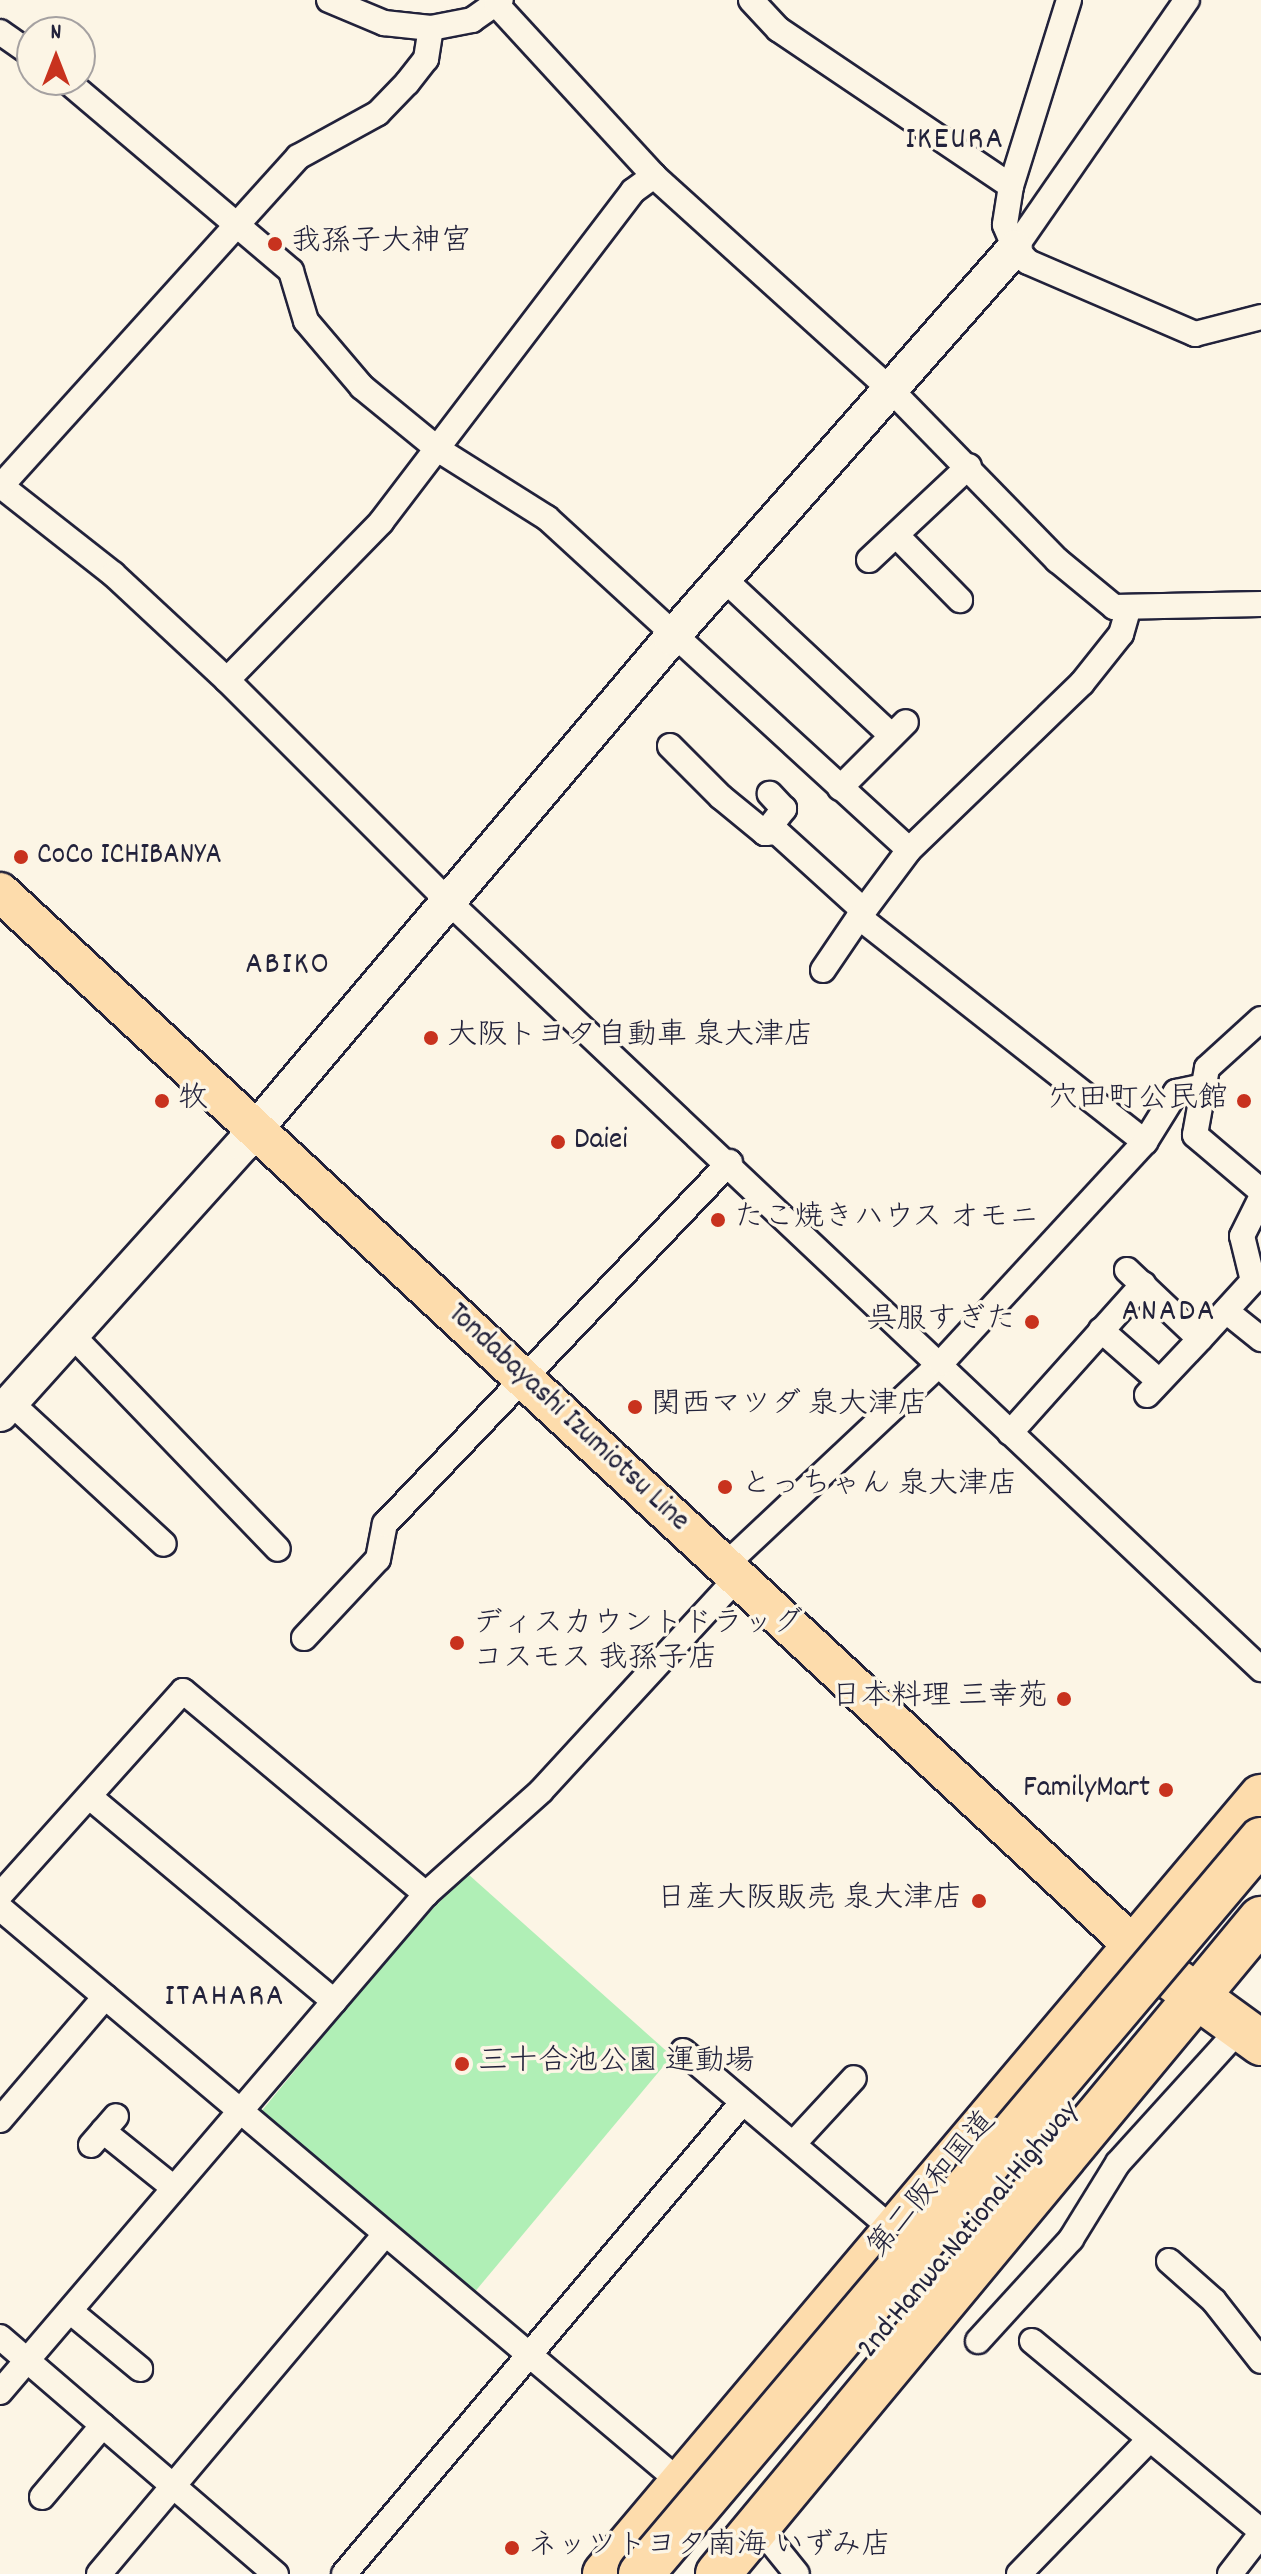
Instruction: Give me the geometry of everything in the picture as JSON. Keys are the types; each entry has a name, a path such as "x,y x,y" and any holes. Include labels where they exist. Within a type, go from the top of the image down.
{"highway":[{"name":"第二阪和国道","path":"605,2574 1261,1797"},
{"name":"2nd Hanwa National Highway","path":"641,2574 1261,1840"},
{"name":"2nd Hanwa National Highway","path":"678,2574 1261,1887"},
{"path":"718,2574 1261,1919"},
{"path":"1134,1946 1194,1997 1226,2011 1261,2078"}],"main road":[{"name":"Tondabayashi Izumiotsu Line","path":"0,892 1134,1946"}],"street":[{"path":"329,0 384,23 431,28 499,3 654,176 891,390 969,466 1057,560 1114,607 1128,610 1261,604"},
{"path":"751,0 778,29 1011,186"},
{"path":"1069,0 1011,186 1005,225 1015,248 1028,262 1195,334 1261,317"},
{"path":"164,1544 5,1408 450,903 671,638 1015,248 1187,0"},
{"path":"431,28 426,59 378,113 298,157 237,220 0,486 113,574 227,680 450,903 730,1162 1010,1433 1261,1669"},
{"path":"86,96 237,220 291,271 306,321 362,387 439,450 547,518 671,638 909,850"},
{"path":"227,680 381,522 439,450 633,191 654,176"},
{"path":"869,560 969,466"},
{"path":"897,536 960,600"},
{"path":"723,578 899,729 840,788"},
{"path":"823,970 860,913 909,850 1082,683 1121,634 1128,610"},
{"path":"670,746 765,833 777,832 860,913 1145,1142"},
{"path":"765,833 784,809 770,794"},
{"path":"1261,1019 1207,1068 1199,1087 1195,1135 1261,1191"},
{"path":"0,2392 426,1894 541,1791 737,1578 733,1558 941,1363 1145,1142 1176,1092 1199,1087"},
{"path":"304,1638 378,1559 385,1524 523,1377 540,1369 730,1162"},
{"path":"1101,1330 1149,1385 1200,1339 1253,1281 1242,1236 1261,1198"},
{"path":"1010,1433 1101,1330 1135,1277 1200,1339"},
{"path":"1226,1311 1261,1339"},
{"path":"71,1334 136,1420 202,1489 265,1544"},
{"path":"0,1895 91,1798 183,1691 426,1894"},
{"path":"91,1798 334,2001"},
{"path":"0,1908 680,2482"},
{"path":"0,2120 105,1997"},
{"path":"978,2341 1071,2239 1118,2163 1243,2044"},
{"path":"683,2051 896,2232"},
{"path":"794,2143 854,2078"},
{"path":"344,2574 742,2103"},
{"path":"104,2130 174,2188"},
{"path":"99,2574 385,2234"},
{"path":"1169,2261 1214,2301 1261,2361"},
{"path":"70,2311 140,2369"},
{"path":"0,2337 276,2574"},
{"path":"1032,2341 1146,2443 1261,2532 1230,2574"},
{"path":"42,2497 103,2425"},
{"path":"1019,2574 1068,2506 1146,2443"},
{"path":"759,2527 797,2574"}],"green space":[{"path":"468,1874 672,2056 473,2294 260,2113 410,1931"}],"place":[{"name":"我孫子大神宮","path":"275,244"},
{"name":"CoCo ICHIBANYA","path":"21,857"},
{"name":"大阪トヨタ自動車 泉大津店","path":"431,1038"},
{"name":"牧","path":"162,1101"},
{"name":"穴田町公民館","path":"1244,1101"},
{"name":"Daiei","path":"558,1142"},
{"name":"たこ焼きハウス オモニ","path":"718,1220"},
{"name":"呉服すぎた","path":"1032,1322"},
{"name":"関西マツダ 泉大津店","path":"635,1407"},
{"name":"とっちゃん 泉大津店","path":"725,1487"},
{"name":"ディスカウントドラッグ コスモス 我孫子店","path":"457,1643"},
{"name":"日本料理 三幸苑","path":"1064,1699"},
{"name":"FamilyMart","path":"1166,1790"},
{"name":"日産大阪販売 泉大津店","path":"979,1901"},
{"name":"三十合池公園 運動場","path":"462,2064"},
{"name":"ネッツトヨタ南海 いずみ店","path":"512,2548"}],"district":[{"name":"IKEURA","path":"955,141"},
{"name":"ABIKO","path":"288,966"},
{"name":"ANADA","path":"1169,1313"},
{"name":"ITAHARA","path":"225,1998"}]}
